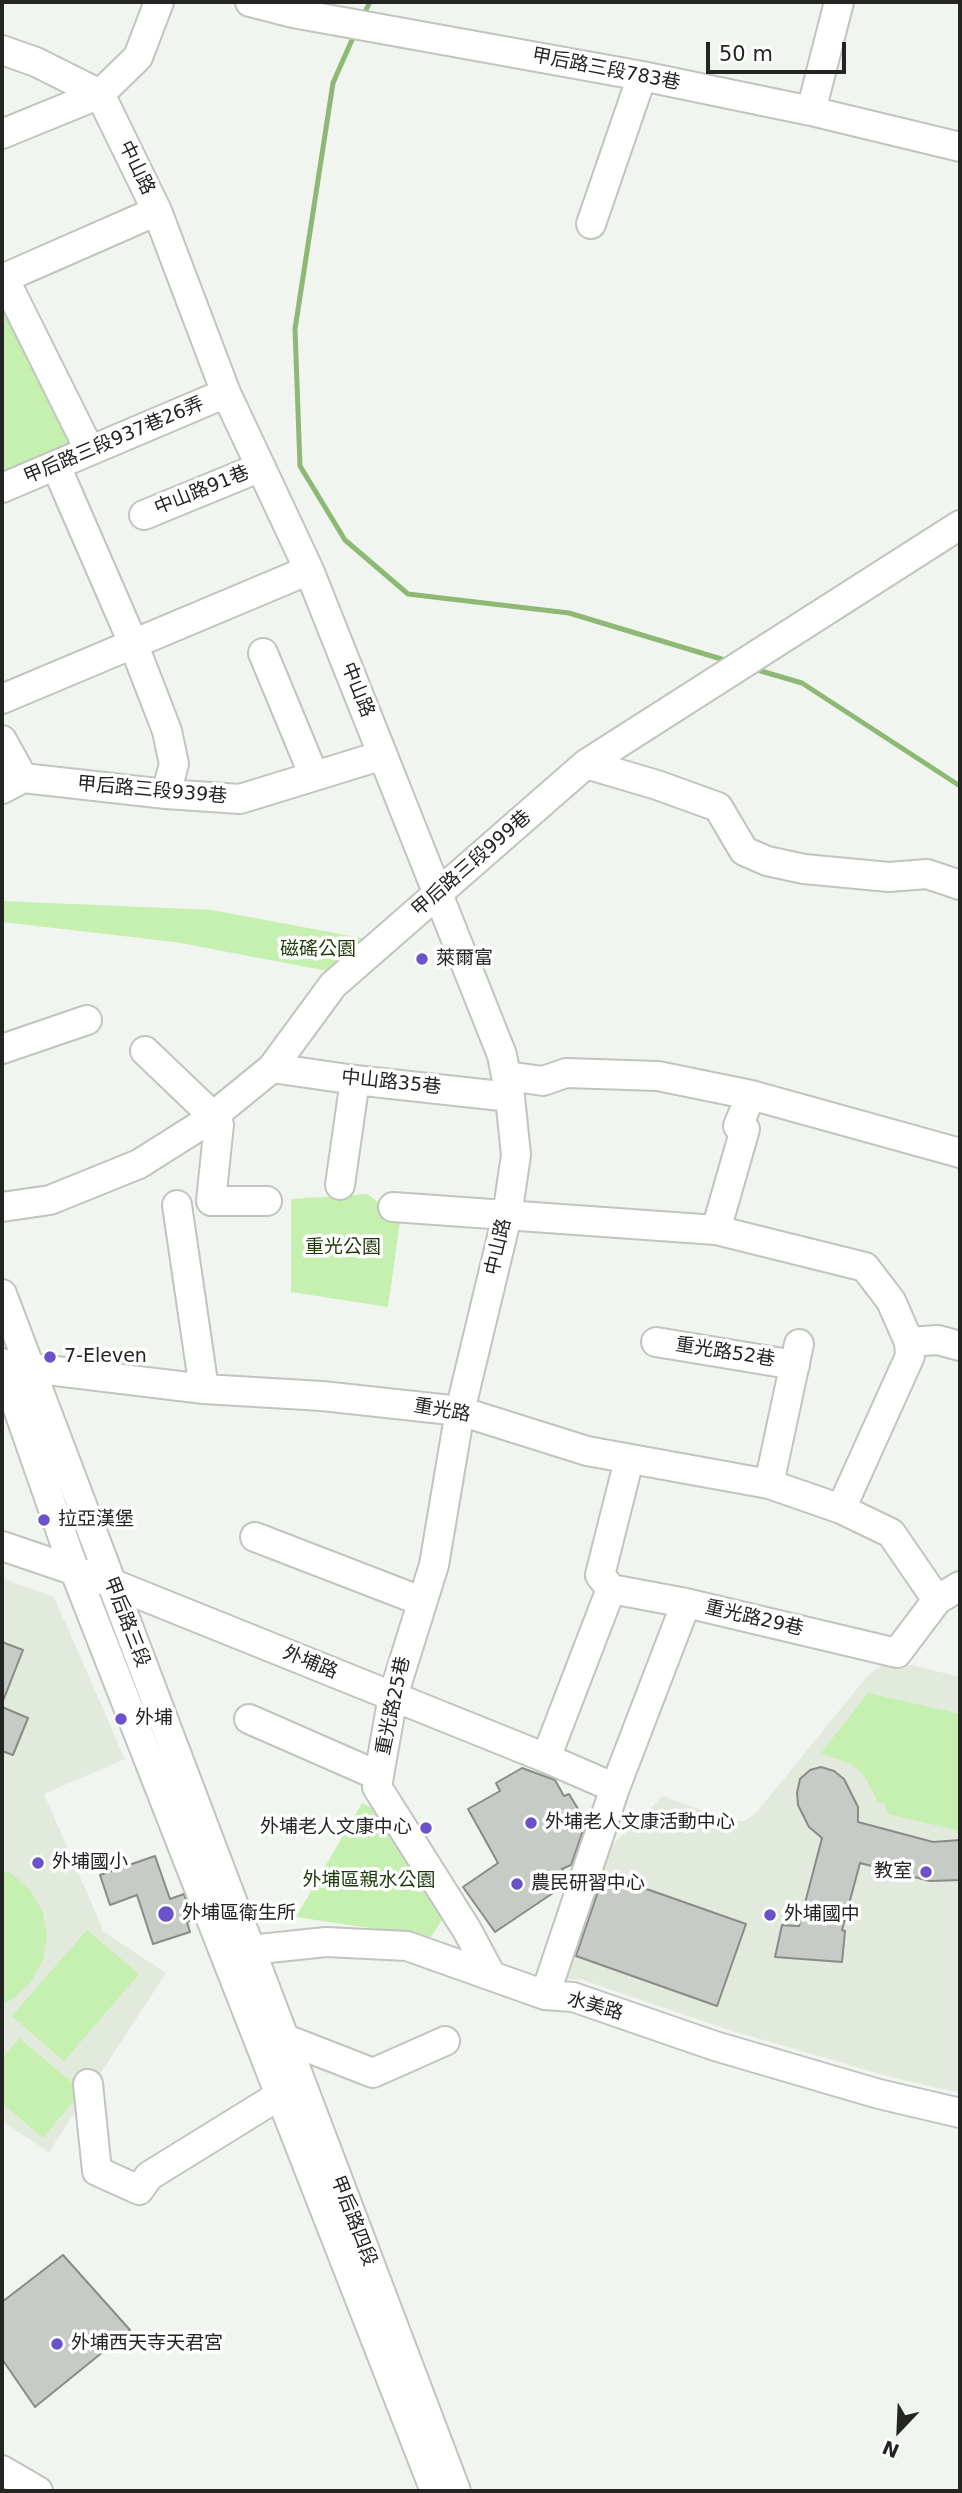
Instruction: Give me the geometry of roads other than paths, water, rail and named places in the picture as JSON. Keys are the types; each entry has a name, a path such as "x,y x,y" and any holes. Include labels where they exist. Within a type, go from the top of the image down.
{"street":[{"path":"2,134 100,94 138,57 159,2"},
{"name":"甲后路三段783巷","path":"250,2 293,13 642,76 811,111 960,147"},
{"path":"811,111 839,2"},
{"path":"2,50 36,62 100,94"},
{"path":"590,224 642,76"},
{"name":"中山路","path":"100,94 157,211 226,393 309,570 502,1055 516,1155 507,1216 460,1411"},
{"path":"90,452 3,279 157,211"},
{"name":"甲后路三段937巷26弄","path":"2,487 226,393"},
{"path":"56,466 167,731 174,764 166,794"},
{"name":"中山路91巷","path":"144,515 261,467"},
{"name":"甲后路三段999巷","path":"2,1207 50,1200 139,1164 214,1116 272,1068 333,985 586,764 960,525"},
{"path":"2,699 309,570"},
{"path":"263,653 314,776"},
{"path":"2,740 12,784"},
{"name":"甲后路三段939巷","path":"12,784 240,799 383,755"},
{"path":"586,764 718,807 744,851 766,861 804,869 890,877 927,874 960,885"},
{"path":"2,1049 87,1020"},
{"path":"145,1051 214,1116 219,1124 211,1201 267,1201"},
{"name":"中山路35巷","path":"272,1068 355,1080 508,1087 542,1082 566,1073 658,1076 751,1095 960,1153"},
{"path":"340,1185 355,1080"},
{"path":"716,1230 745,1129 738,1126 751,1095"},
{"path":"177,1205 204,1389"},
{"path":"393,1207 716,1230 865,1267 891,1301 909,1342 910,1356 841,1509"},
{"name":"甲后路三段","path":"2,1294 10,1368 74,1569 238,1954"},
{"path":"909,1342 938,1340 960,1346"},
{"name":"重光路52巷","path":"656,1342 797,1354 769,1483"},
{"name":"重光路","path":"10,1368 204,1389 322,1396 460,1411 537,1437 629,1460 769,1483 841,1509 891,1533 949,1593 897,1653"},
{"name":"甲后路三段","path":"10,1368 111,1583 238,1954"},
{"name":"重光路25巷","path":"460,1411 436,1553 393,1696 377,1787 467,1930 491,1975"},
{"path":"545,1758 611,1589 600,1574 629,1460"},
{"path":"254,1537 421,1601"},
{"name":"外埔路","path":"2,1546 111,1583 615,1788"},
{"name":"重光路29巷","path":"611,1589 687,1603 897,1653"},
{"path":"545,1995 615,1788 687,1603"},
{"path":"249,1719 379,1776"},
{"name":"水美路","path":"238,1954 326,1942 407,1946 545,1995 573,1997 715,2046 879,2094 960,2113"},
{"name":"甲后路四段","path":"238,1954 283,2038 456,2491"},
{"name":"甲后路四段","path":"238,1954 280,2095 435,2491"},
{"path":"283,2038 373,2073 445,2041"},
{"path":"88,2084 97,2171 139,2190 149,2176 280,2095"},
{"path":"2,2470 38,2491"}],"waterway":[{"path":"362,18 370,2"},
{"path":"355,33 333,83 295,329 300,466 345,540 408,594 569,613 728,661"},
{"path":"754,669 802,683 960,786"}],"place":[{"name":"萊爾富","path":"422,959"},
{"name":"7-Eleven","path":"50,1357"},
{"name":"拉亞漢堡","path":"44,1520"},
{"name":"外埔","path":"121,1719"},
{"name":"外埔老人文康活動中心","path":"531,1823"},
{"name":"外埔老人文康中心","path":"426,1828"},
{"name":"外埔國小","path":"38,1863"},
{"name":"教室","path":"926,1872"},
{"name":"農民研習中心","path":"517,1884"},
{"name":"外埔區衛生所","path":"166,1914"},
{"name":"外埔國中","path":"770,1915"},
{"name":"外埔西天寺天君宮","path":"57,2344"}],"park label":[{"name":"磁磘公園","path":"318,950"},
{"name":"重光公園","path":"343,1248"},
{"name":"外埔區親水公園","path":"369,1881"}]}
